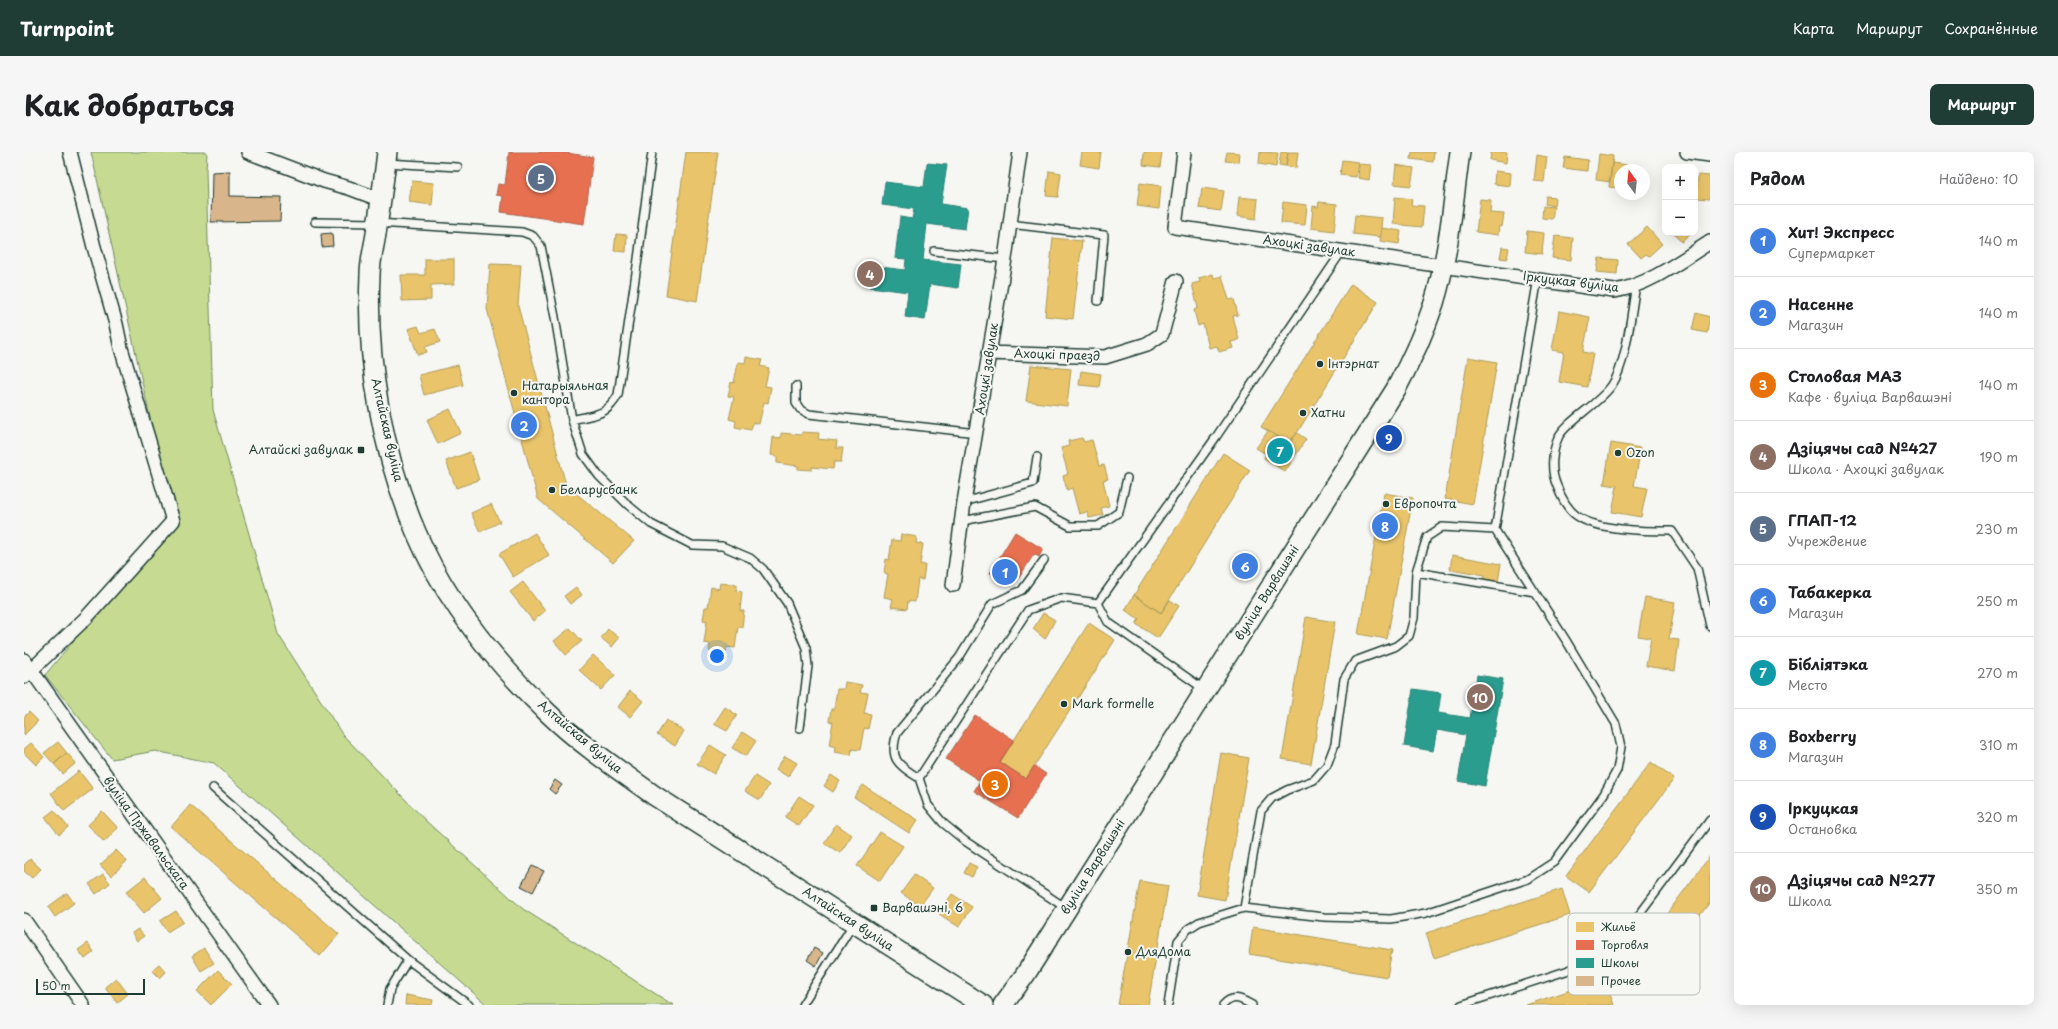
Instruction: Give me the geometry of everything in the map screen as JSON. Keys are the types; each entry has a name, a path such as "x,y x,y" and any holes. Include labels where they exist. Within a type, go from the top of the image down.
{"main road":[{"name":"вуліца Варвашэні","path":"1007,1002 1396,389 1416,352 1425,330 1448,248 1460,152"},
{"name":"Алтайская вуліца","path":"387,158 370,274 372,353 378,397 392,464 419,539 445,586 473,630 511,676 550,715 611,764 655,796 983,1005"}],"street":[{"path":"26,669 86,618 173,521 121,348 116,324 70,152"},
{"path":"248,152 324,181 349,188 381,200"},
{"name":"Ахоцкі завулак","path":"953,585 964,502 977,433 1005,259 1020,152"},
{"name":"Ахоцкі завулак","path":"1184,152 1175,227 1444,265"},
{"path":"1687,152 1710,156"},
{"name":"Іркуцкая вуліца","path":"1444,265 1614,290 1627,289 1672,267 1710,242"},
{"name":"Ахоцкі праезд","path":"989,353 1105,358 1147,344 1162,334 1176,281"},
{"name":"вуліца Пржавальскага","path":"26,669 269,1005"},
{"path":"24,920 83,1005"}],"lane":[{"path":"572,420 603,412 611,406 618,395 652,152"},
{"path":"387,158 458,167"},
{"path":"315,222 377,222 522,232 533,236 541,246 555,317 572,420 583,454 599,476 628,505 651,524 692,545 722,546 750,558 763,569 787,603 806,648 808,666 800,728"},
{"path":"1009,224 1104,235 1098,301"},
{"path":"934,251 1005,259"},
{"path":"1098,603 1216,437 1342,251"},
{"path":"1168,1005 1178,941 1188,929 1199,922 1244,908 1324,917 1391,919 1426,914 1528,879 1554,862 1604,794 1617,770 1621,747 1616,724 1495,530 1538,278"},
{"path":"1636,285 1623,355 1612,384 1597,402 1579,416 1560,435 1552,459 1554,481 1563,501 1576,516 1585,520 1627,530 1672,531 1697,568 1710,626"},
{"path":"796,386 796,403 800,409 809,414 977,433"},
{"path":"964,502 1033,482 1037,457"},
{"path":"962,521 1035,507 1070,526 1098,526 1118,512 1127,478"},
{"path":"1244,908 1261,811 1272,798 1287,790 1314,780 1327,765 1335,744 1344,679 1355,661 1396,646 1410,636 1414,618 1416,572 1427,537 1442,527 1495,530"},
{"path":"1044,560 1022,590 992,604 959,658 897,733 893,746 895,760 906,770 919,778 928,805 943,823 965,840 1066,908"},
{"path":"1416,572 1535,592"},
{"path":"919,778 1028,610 1061,598 1098,603"},
{"path":"1098,603 1108,622 1206,690"},
{"path":"213,788 408,960 469,1005"},
{"path":"1641,913 1710,820"},
{"path":"802,1005 854,923"},
{"path":"387,1005 390,989 408,960"},
{"path":"1461,1005 1568,971"},
{"path":"1223,1005 1230,999 1240,998 1252,1005"}],"green space":[{"path":"91,152 207,152 206,171 213,410 278,634 342,734 427,822 523,909 673,1005 487,1005 214,763 155,751 112,759 45,675 173,521"}],"building: Жильё":[{"path":"686,152 718,152 697,301 666,295"},
{"path":"1082,152 1101,152 1099,168 1080,165"},
{"path":"1144,152 1162,152 1160,167 1143,165"},
{"path":"1227,152 1239,153 1238,162 1225,161"},
{"path":"1260,152 1278,153 1276,167 1259,164"},
{"path":"1281,152 1288,152 1286,166 1279,165"},
{"path":"1288,152 1298,152 1296,168 1286,166"},
{"path":"1412,152 1434,152 1433,162 1411,159"},
{"path":"1491,152 1507,152 1506,163 1490,160"},
{"path":"1599,154 1613,156 1610,182 1596,180"},
{"path":"1537,155 1547,157 1544,182 1534,181"},
{"path":"1565,157 1588,160 1587,171 1563,168"},
{"path":"1342,160 1358,162 1356,177 1340,175"},
{"path":"1612,163 1620,164 1614,164 1614,187 1609,187"},
{"path":"1359,164 1371,165 1369,180 1358,178"},
{"path":"1396,165 1414,168 1411,186 1394,184"},
{"path":"1049,171 1061,173 1058,197 1046,196"},
{"path":"1495,171 1511,173 1510,186 1494,184"},
{"path":"1698,175 1710,176 1710,199 1698,198"},
{"path":"412,181 434,183 432,205 409,202"},
{"path":"1140,183 1161,186 1159,209 1137,206"},
{"path":"1202,188 1224,191 1221,211 1199,208"},
{"path":"1546,196 1555,197 1554,206 1545,204"},
{"path":"1239,197 1258,199 1256,219 1237,216"},
{"path":"1395,197 1412,199 1411,205 1424,206 1422,227 1393,224"},
{"path":"1480,199 1491,200 1490,213 1504,214 1502,227 1499,226 1498,235 1476,232"},
{"path":"1283,202 1307,205 1305,225 1281,223"},
{"path":"1319,202 1337,204 1334,231 1311,228 1313,206 1318,207"},
{"path":"1543,206 1554,207 1552,219 1542,218"},
{"path":"1355,215 1382,218 1380,237 1353,234"},
{"path":"1647,227 1662,244 1649,256 1646,254 1641,258 1628,244"},
{"path":"1382,228 1401,231 1399,244 1380,241"},
{"path":"1527,231 1544,233 1542,254 1525,252"},
{"path":"616,234 627,235 626,252 614,251"},
{"path":"1555,236 1573,238 1571,260 1552,258"},
{"path":"1676,236 1689,236 1681,242"},
{"path":"1053,238 1082,241 1073,319 1045,316"},
{"path":"1502,247 1509,248 1507,259 1500,258"},
{"path":"1599,258 1618,260 1617,274 1597,272"},
{"path":"425,259 454,259 454,284 431,285 431,300 402,301 401,275 425,275"},
{"path":"490,264 521,265 518,306 566,485 634,541 613,563 538,499 487,309"},
{"path":"1213,274 1214,278 1222,276 1229,300 1234,299 1238,315 1233,316 1239,340 1231,342 1233,348 1219,352 1217,346 1209,348 1203,324 1198,326 1194,310 1198,308 1192,284 1200,282 1199,278"},
{"name":"Інтэрнат","path":"1351,284 1378,302 1297,433 1289,443 1261,427"},
{"path":"1559,311 1590,317 1583,352 1593,354 1587,387 1559,382 1564,352 1552,350"},
{"path":"1696,313 1710,317 1707,333 1692,330"},
{"path":"418,326 421,333 435,329 440,342 425,347 427,352 418,355 408,329"},
{"path":"746,357 762,360 760,366 769,368 765,386 771,387 768,403 764,402 759,424 753,422 751,430 735,427 736,421 729,419 734,397 728,396 731,382 734,383 738,362 745,363"},
{"path":"1468,357 1497,362 1473,504 1445,499"},
{"path":"458,365 463,385 424,395 419,375"},
{"path":"1031,365 1071,369 1067,406 1026,401"},
{"path":"1081,371 1101,374 1099,387 1079,385"},
{"path":"450,409 461,433 438,444 427,420"},
{"path":"1268,431 1289,443 1297,433 1306,439 1285,472 1264,458 1266,454 1256,448"},
{"path":"802,432 819,433 818,439 837,441 836,448 843,448 841,462 834,462 833,469 812,467 812,470 798,469 798,466 777,463 777,456 771,455 773,437 781,438 781,433 802,435"},
{"path":"1082,438 1084,442 1092,440 1099,466 1104,465 1108,479 1103,480 1109,506 1101,508 1103,515 1089,518 1087,512 1079,514 1072,488 1067,490 1063,476 1068,474 1061,448 1069,446 1068,441"},
{"path":"1611,443 1641,448 1634,486 1647,488 1641,517 1612,512 1617,486 1604,484"},
{"path":"470,452 479,480 456,488 446,461"},
{"path":"1223,453 1250,470 1161,613 1134,595"},
{"path":"1384,493 1413,498 1387,639 1358,634"},
{"path":"491,504 500,522 480,532 471,513"},
{"path":"535,533 549,555 513,577 499,554"},
{"path":"901,534 917,537 916,543 923,544 920,564 925,565 923,580 918,579 915,602 908,601 907,609 891,607 893,599 884,597 888,574 884,573 886,559 889,560 892,540 900,541"},
{"path":"1452,555 1501,564 1498,582 1484,579 1485,575 1450,569"},
{"path":"523,582 545,611 533,621 510,592"},
{"path":"720,583 737,585 736,591 742,592 740,611 744,611 742,627 738,627 735,648 727,647 726,653 709,651 710,644 704,643 707,621 703,620 705,607 708,607 711,587 719,589"},
{"path":"576,587 582,595 570,604 564,596"},
{"path":"1134,595 1161,613 1170,600 1179,606 1158,638 1136,624 1139,619 1125,610"},
{"path":"1645,597 1675,602 1669,639 1679,640 1675,671 1646,666 1651,638 1638,636"},
{"path":"1043,613 1055,620 1045,639 1033,629"},
{"path":"1306,617 1335,622 1311,764 1282,759"},
{"path":"1089,623 1115,640 1026,779 1000,762"},
{"path":"570,628 582,641 566,655 554,641"},
{"path":"608,629 619,638 612,647 601,638"},
{"path":"593,655 615,675 601,690 579,670"},
{"path":"845,682 862,685 860,692 868,693 864,713 871,714 868,729 864,728 860,750 852,749 851,755 835,752 836,747 829,745 833,722 829,721 831,709 834,709 837,689 844,689"},
{"path":"630,691 643,701 630,717 618,707"},
{"path":"725,707 737,715 727,731 714,724"},
{"path":"29,712 38,721 24,735 24,717"},
{"path":"666,720 684,731 675,746 657,735"},
{"path":"742,732 756,741 746,756 732,748"},
{"path":"58,742 67,753 54,764 44,753"},
{"path":"31,743 44,757 36,765 24,753 24,749"},
{"path":"710,745 726,755 714,774 697,764"},
{"path":"67,753 76,763 63,774 54,764"},
{"path":"1221,753 1249,758 1225,900 1197,895"},
{"path":"785,756 797,763 788,777 776,769"},
{"path":"1651,762 1674,779 1589,892 1566,876"},
{"path":"79,771 93,789 64,811 51,793"},
{"path":"831,775 840,781 833,792 824,786"},
{"path":"755,776 769,785 760,800 745,791"},
{"path":"863,785 918,820 909,833 854,797"},
{"path":"799,796 813,805 799,826 785,817"},
{"path":"190,805 339,934 320,956 171,827"},
{"path":"54,810 68,827 59,835 45,817"},
{"path":"102,811 118,828 104,842 88,825"},
{"path":"836,824 852,835 840,853 824,843"},
{"path":"880,832 903,846 880,881 857,866"},
{"path":"116,850 127,861 111,876 100,865"},
{"path":"1710,856 1710,902 1700,915 1700,913 1667,913"},
{"path":"30,859 41,869 32,878 24,871 24,865"},
{"path":"969,863 977,867 972,877 964,873"},
{"path":"103,874 110,883 96,894 89,884"},
{"path":"914,875 933,888 920,906 901,893"},
{"path":"145,877 162,898 144,913 126,892"},
{"path":"1140,881 1168,886 1148,1005 1118,1005"},
{"path":"1562,889 1569,913 1568,913 1568,916 1434,958 1426,933"},
{"path":"67,893 74,903 55,917 48,907"},
{"path":"952,894 972,907 959,927 939,914"},
{"path":"176,911 183,922 167,932 160,921"},
{"path":"1253,927 1392,950 1387,977 1249,954"},
{"path":"138,929 144,936 137,941 132,933"},
{"path":"88,943 94,952 85,959 78,950"},
{"path":"204,948 214,963 201,971 192,956"},
{"path":"159,964 166,972 160,978 152,970"},
{"path":"218,970 232,984 211,1005 197,991"},
{"path":"116,978 128,994 117,1003 105,987"},
{"path":"1568,991 1568,995 1611,995 1614,1005 1526,1005"},
{"path":"406,995 433,1000 432,1005 405,1005"}],"building: Торговля":[{"path":"509,152 560,152 593,157 584,224 501,212 503,196 496,195 498,184 505,185"},
{"path":"1015,532 1043,549 1039,557 1034,554 1017,581 1010,576 1006,583 990,573"},
{"path":"975,715 1014,740 1000,762 1026,779 1034,766 1046,774 1018,818 974,791 980,781 946,759"}],"building: Школы":[{"path":"927,163 947,165 941,204 968,208 965,229 927,224 923,260 961,264 958,288 930,284 925,320 905,317 908,292 870,287 873,266 905,270 906,259 895,258 900,217 912,219 914,209 882,205 885,182 924,187"},
{"path":"1477,675 1503,679 1485,786 1458,781 1466,735 1437,730 1433,751 1404,746 1413,689 1441,693 1438,713 1470,718"}],"building: Прочее":[{"path":"230,171 230,196 281,197 280,221 211,222 212,172"},
{"path":"332,233 333,246 322,247 321,234"},
{"path":"555,780 562,785 555,794 549,789"},
{"path":"532,866 544,871 533,892 521,886"},
{"path":"814,948 823,953 816,966 807,960"}],"place":[{"name":"ГПАП-12","path":"541,178"},
{"name":"Дзіцячы сад №427","path":"870,274"},
{"name":"Інтэрнат","path":"1320,364"},
{"name":"Натарыяльная кантора","path":"514,393"},
{"name":"Хатни","path":"1303,413"},
{"name":"Насенне","path":"524,425"},
{"name":"Іркуцкая","path":"1389,438"},
{"name":"Алтайскі завулак","path":"361,450"},
{"name":"Бібліятэка","path":"1280,451"},
{"name":"Ozon","path":"1618,453"},
{"name":"Беларусбанк","path":"552,490"},
{"name":"Европочта","path":"1386,504"},
{"name":"Boxberry","path":"1385,526"},
{"name":"Табакерка","path":"1245,566"},
{"name":"Хит! Экспресс","path":"1005,572"},
{"name":"Дзіцячы сад №277","path":"1480,697"},
{"name":"Mark formelle","path":"1064,704"},
{"name":"Столовая МАЗ","path":"995,784"},
{"name":"Варвашэні, 6","path":"874,908"},
{"name":"ДляДома","path":"1128,952"}]}
